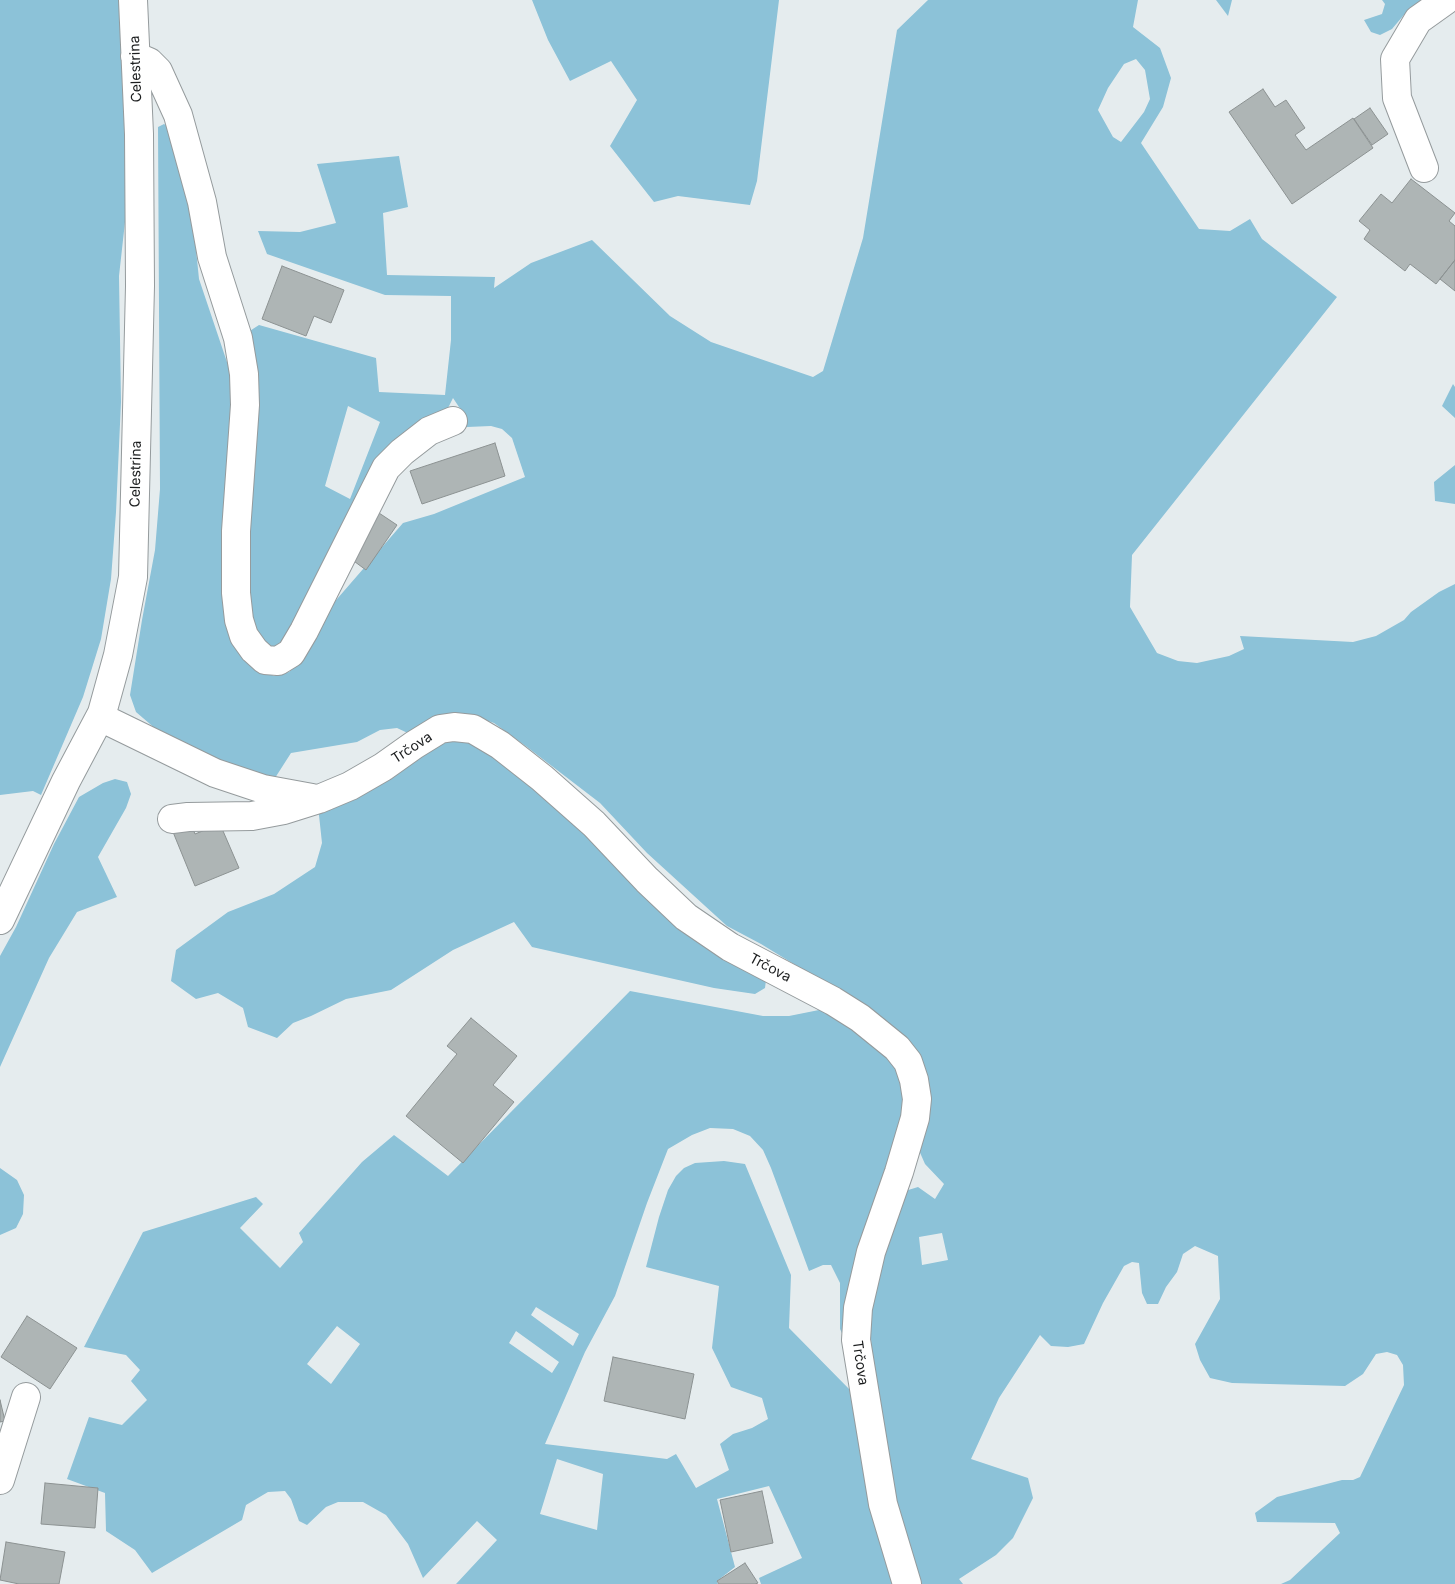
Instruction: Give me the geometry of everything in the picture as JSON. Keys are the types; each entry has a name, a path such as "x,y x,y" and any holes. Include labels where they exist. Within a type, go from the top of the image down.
{"street":[{"name":"Celestrina","path":"0,920 66,781 100,717 118,655 133,577 140,286 139,134 133,0"},
{"path":"1424,168 1397,98 1395,59 1418,20 1446,0"},
{"path":"136,56 149,62 158,71 178,115 202,202 212,257 238,338 244,374 245,405 236,531 236,593 239,620 244,636 254,650 265,660 278,661 291,653 304,631 386,468 429,430 453,421"},
{"path":"100,717 216,773 263,789 319,799"},
{"name":"Trčova","path":"172,819 252,816 284,810 319,799 358,782 383,767 414,744 440,730 454,727 472,729 500,746 594,824 647,880 686,917 730,947 833,1000 860,1018 897,1048 908,1062 914,1080 917,1099 915,1118 899,1172 871,1252 858,1308 856,1340 883,1504 907,1584"},
{"path":"0,1480 26,1397"}],"shaded area":[{"path":"0,0 121,0 129,186 119,276 121,402 111,579 101,639 83,697 41,795 33,791 0,795"},
{"path":"532,0 779,0 757,181 750,205 678,196 654,202 610,146 637,100 611,61 570,81 548,40"},
{"path":"928,0 1138,0 1133,27 1160,48 1171,78 1163,107 1141,143 1199,229 1230,231 1250,219 1262,239 1337,297 1132,555 1130,607 1157,653 1178,661 1197,663 1229,656 1244,649 1240,636 1353,642 1376,636 1404,620 1411,612 1439,592 1455,584 1455,1584 1281,1584 1290,1580 1340,1533 1335,1523 1257,1522 1255,1513 1277,1497 1360,1477 1404,1385 1403,1365 1397,1355 1387,1352 1376,1354 1363,1374 1345,1386 1232,1383 1210,1378 1200,1360 1195,1344 1220,1299 1218,1256 1195,1246 1183,1254 1177,1272 1166,1287 1158,1304 1147,1304 1142,1293 1139,1263 1132,1262 1124,1266 1103,1303 1084,1344 1068,1347 1051,1346 1040,1335 999,1398 971,1459 1028,1478 1033,1498 1013,1538 996,1555 959,1579 963,1584 914,1584 896,1511 872,1360 871,1290 905,1191 918,1187 935,1199 944,1184 925,1164 918,1148 926,1087 856,1002 761,944 727,926 647,853 600,803 494,723 471,715 439,722 412,735 397,728 380,730 357,742 291,753 275,778 225,764 164,736 136,712 130,695 155,550 160,489 158,127 164,124 171,129 194,230 199,279 231,374 234,403 228,631 237,650 250,664 274,676 289,672 296,666 324,614 403,523 434,514 525,477 512,438 502,429 491,426 467,427 460,424 455,416 461,410 453,398 447,410 411,431 299,624 276,650 262,649 246,626 242,336 259,325 376,358 379,392 445,395 451,340 451,296 385,295 267,254 258,231 300,232 336,223 317,164 399,156 408,207 383,213 387,275 495,277 494,288 531,263 592,240 670,316 711,342 813,377 823,371 863,238 897,30","holes":["1136,59 1145,70 1150,99 1144,112 1121,142 1113,137 1098,110 1108,88 1124,64","348,406 380,422 350,499 325,486","942,1233 948,1260 922,1265 919,1237"]},
{"path":"1216,0 1232,0 1228,16"},
{"path":"1382,0 1421,0 1408,10 1392,29 1380,35 1371,32 1364,20 1382,14 1385,4"},
{"path":"1453,384 1455,387 1455,418 1442,406"},
{"path":"1455,465 1455,504 1435,501 1434,482"},
{"path":"458,738 480,742 766,980 765,988 755,994 714,988 532,947 514,922 453,950 391,990 346,999 293,1023 277,1038 248,1027 243,1008 218,993 196,999 171,981 176,950 228,912 274,894 315,867 322,843 318,806 427,750"},
{"path":"115,779 127,782 131,794 126,808 98,857 117,897 77,912 49,958 0,1067 0,956 79,797 103,783"},
{"path":"630,991 763,1016 789,1016 824,1009 894,1057 910,1095 848,1346 840,1329 840,1283 831,1265 823,1265 809,1271 763,1150 750,1136 733,1129 710,1128 692,1135 668,1149 615,1296 585,1352 545,1444 667,1459 676,1454 696,1488 729,1470 720,1444 733,1434 752,1428 768,1419 762,1398 731,1387 712,1348 719,1286 646,1267 659,1217 668,1190 676,1176 684,1168 695,1163 724,1161 745,1164 791,1275 789,1328 853,1393 898,1584 761,1584 759,1578 802,1558 769,1486 717,1499 735,1567 717,1581 718,1584 456,1584 497,1540 477,1521 423,1578 408,1544 386,1515 363,1502 338,1502 326,1507 307,1525 299,1521 291,1499 285,1491 268,1492 246,1505 242,1520 152,1573 135,1550 106,1531 105,1493 67,1479 89,1417 122,1425 147,1400 131,1381 140,1370 126,1355 84,1347 143,1232 256,1197 263,1204 240,1228 280,1268 303,1242 299,1233 362,1162 394,1135 448,1176","holes":["536,1307 579,1334 573,1346 531,1315","337,1326 360,1344 331,1384 307,1364","516,1331 559,1362 552,1373 509,1343","557,1459 603,1474 597,1530 540,1514"]},
{"path":"0,1168 17,1180 24,1195 23,1214 16,1228 0,1235"}],"building":[{"path":"1263,89 1275,107 1286,100 1305,128 1295,135 1306,150 1353,118 1373,148 1292,204 1229,112"},
{"path":"1370,108 1388,134 1372,145 1354,119"},
{"path":"1411,179 1455,213 1449,221 1455,226 1455,260 1436,284 1410,264 1405,271 1364,239 1370,230 1359,221 1381,194 1392,203"},
{"path":"1455,260 1455,291 1440,279"},
{"path":"282,266 344,290 331,323 314,316 306,336 262,319"},
{"path":"495,443 505,476 422,504 410,471"},
{"path":"376,511 397,525 366,570 347,556"},
{"path":"191,824 195,834 220,824 239,868 195,886 173,832"},
{"path":"471,1018 517,1056 493,1085 514,1102 463,1163 406,1116 457,1054 447,1046"},
{"path":"27,1316 77,1348 50,1389 1,1357"},
{"path":"613,1357 694,1374 685,1419 604,1401"},
{"path":"0,1400 5,1421 0,1422"},
{"path":"45,1483 98,1488 95,1528 41,1524"},
{"path":"762,1491 773,1543 731,1552 720,1500"},
{"path":"6,1542 65,1552 59,1584 19,1584 0,1580"},
{"path":"745,1563 758,1583 719,1584 717,1581"}]}
